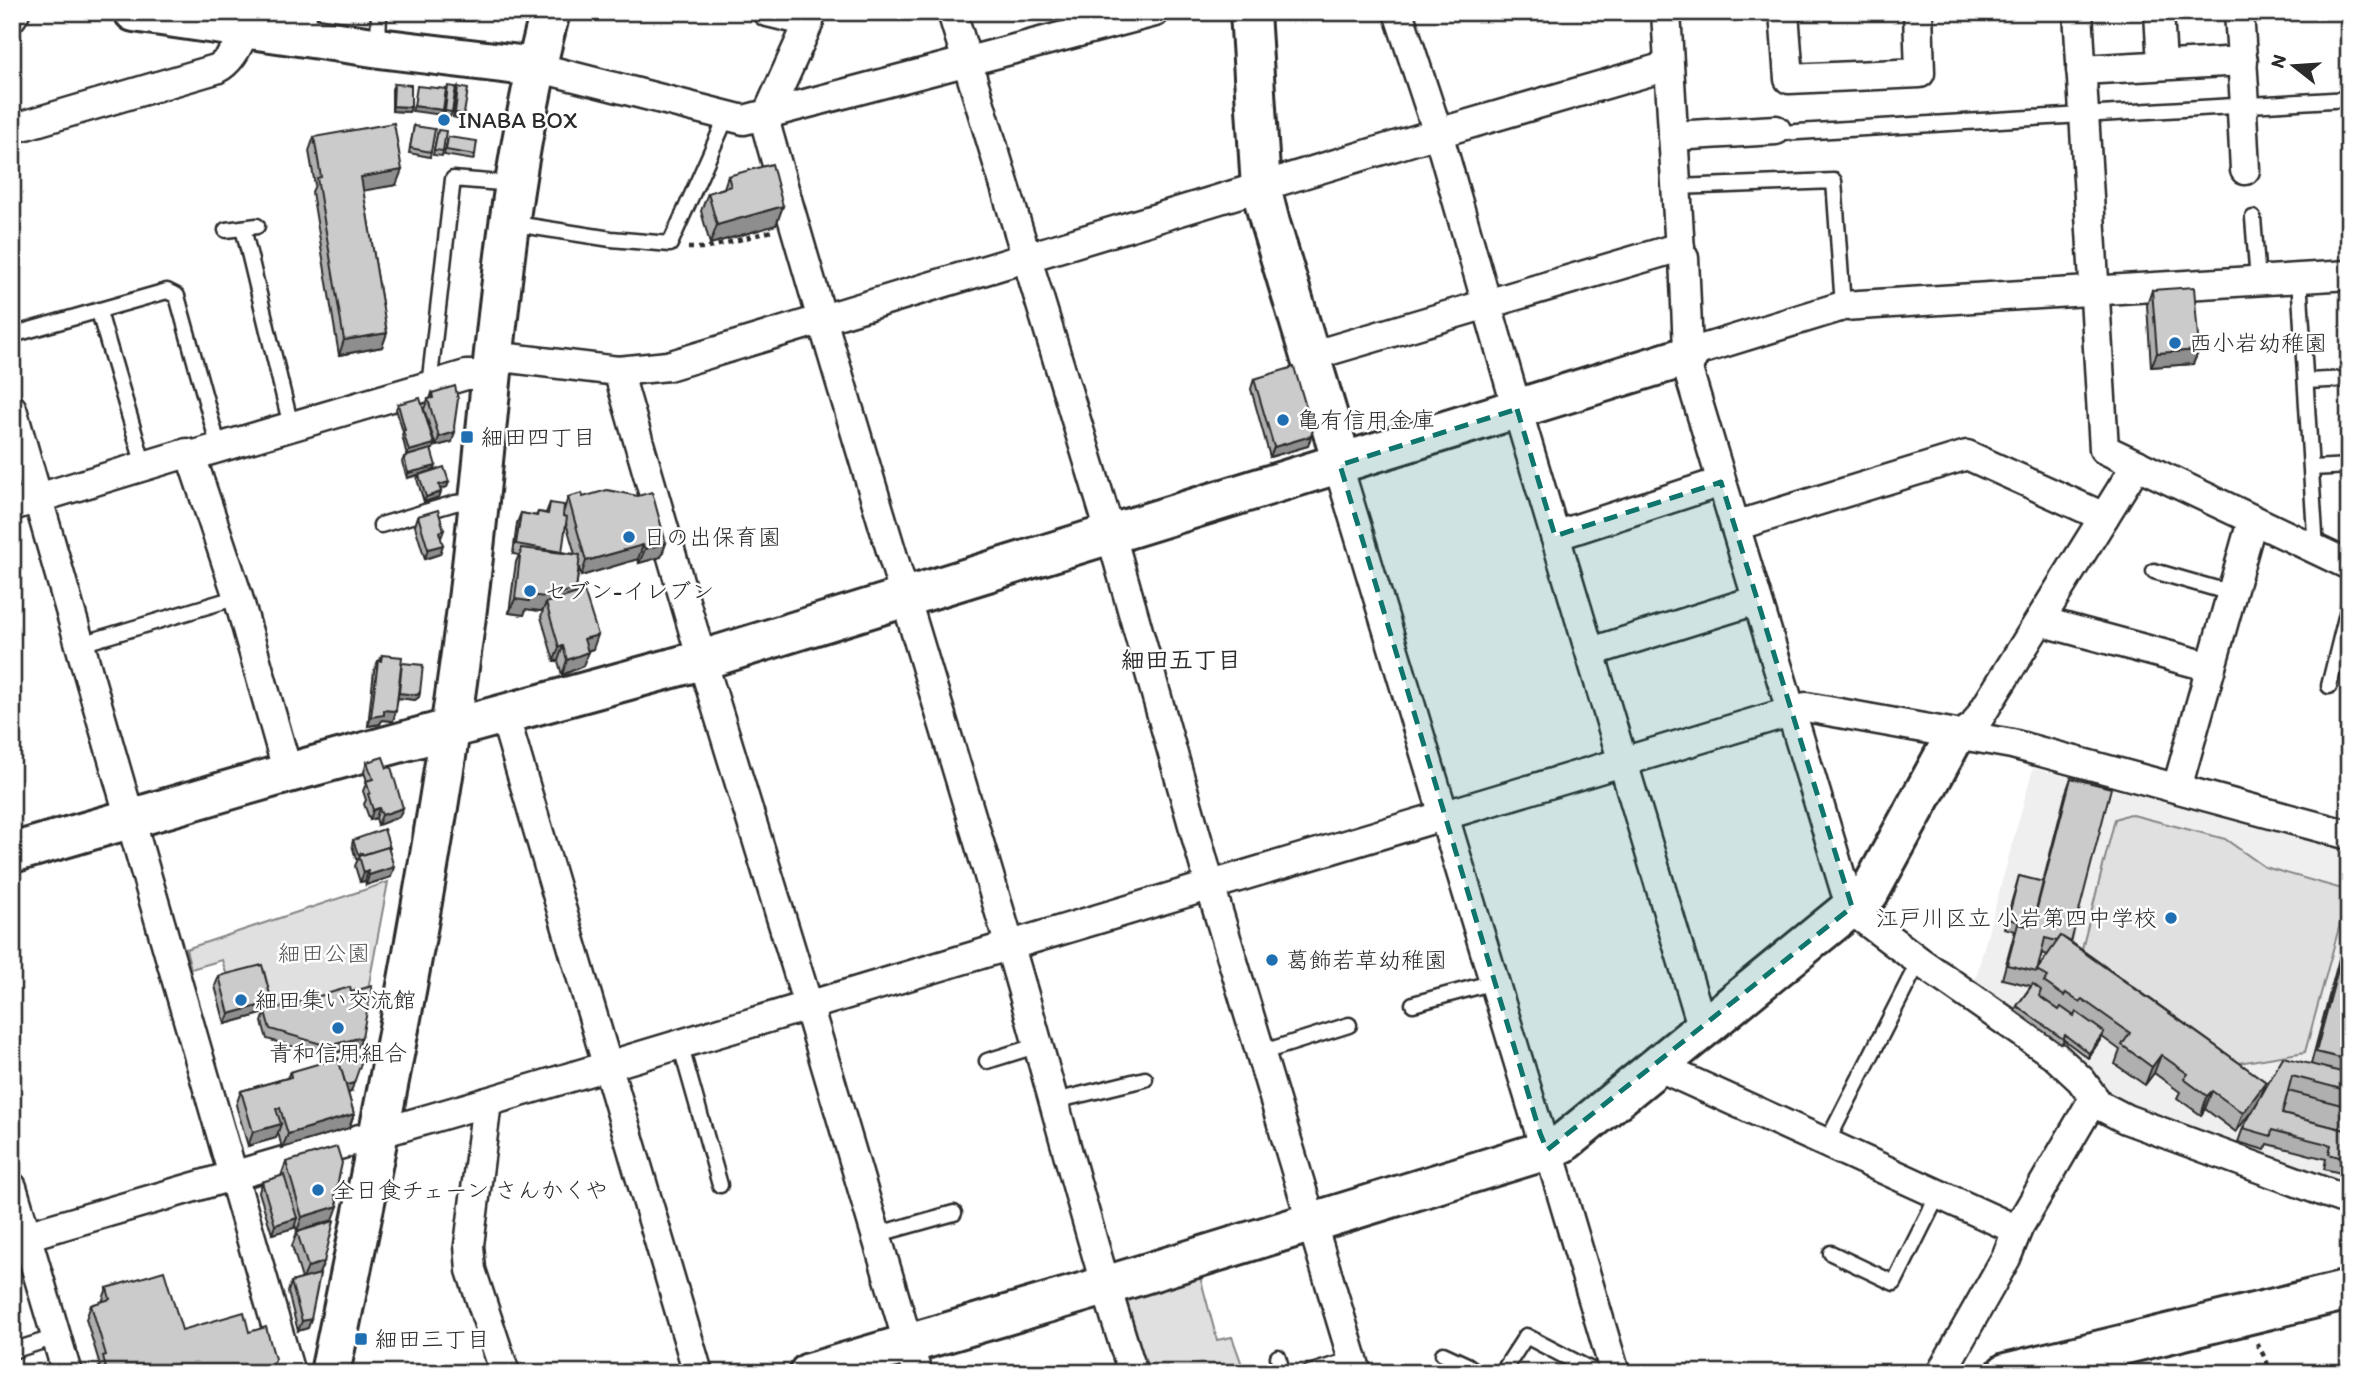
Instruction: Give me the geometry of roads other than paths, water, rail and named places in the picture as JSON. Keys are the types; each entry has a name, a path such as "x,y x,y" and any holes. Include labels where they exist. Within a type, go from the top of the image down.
{"street":[{"path":"12,17 15,12"},
{"path":"134,12 246,29 309,25 378,30 744,120 968,61 1096,20 1155,12"},
{"path":"330,1373 379,1134 451,729 480,500 508,223 536,67 551,12"},
{"path":"766,12 809,22 767,115 767,129 1010,946 1105,1286 1133,1373"},
{"path":"952,12 1111,535 1210,885 1355,1366"},
{"path":"1251,12 1261,188 1270,223 1337,446 1347,495 1539,1133 1547,1150 1615,1373"},
{"path":"1398,12 1438,133 1486,305 1703,1029"},
{"path":"1666,12 1680,247 1684,258 1689,373 1852,907 1862,918 1919,961 2053,1054 2081,1080 2099,1105 2126,1119 2349,1201"},
{"path":"1784,12 1789,79 1920,73 1918,12"},
{"path":"2078,12 2104,449 2349,565"},
{"path":"2159,12 2162,65"},
{"path":"2239,12 2245,105 2242,112 2245,170"},
{"path":"12,128 216,69 226,64 246,29"},
{"path":"2081,70 2242,61"},
{"path":"191,456 471,374 492,365 618,371 668,366 1668,66"},
{"path":"1673,136 1776,130"},
{"path":"1311,356 1680,247"},
{"path":"12,853 288,773 702,660 904,596 1340,465 1843,306 2349,275"},
{"path":"618,371 912,1358"},
{"path":"12,409 25,502 81,644 290,1373"},
{"path":"25,502 187,453 191,456 238,597 288,773"},
{"path":"1735,526 1967,455 2104,517"},
{"path":"809,1373 912,1358 1105,1286 1563,1143 1869,893 1957,737 1975,726 2137,464"},
{"path":"1555,536 1721,482"},
{"path":"2177,788 2252,521"},
{"path":"1591,652 1757,600"},
{"path":"2040,621 2211,667"},
{"path":"19,1238 487,1102 1806,707 1957,737 2012,744 2349,835"},
{"path":"504,714 698,1373"},
{"path":"1657,1066 2017,1230"},
{"path":"1941,1373 2006,1258 2017,1230 2094,1098"},
{"path":"487,1102 469,1245 471,1270 505,1373"},
{"path":"12,1187 19,1238 67,1373"},
{"path":"2006,1373 2349,1290"}],"lane":[{"path":"1776,130 1781,133 2349,99"},
{"path":"508,223 611,239 670,244 727,116"},
{"path":"429,386 453,179 514,185"},
{"path":"1676,187 1834,181 1843,306"},
{"path":"2253,218 2258,281"},
{"path":"226,230 250,227 291,426"},
{"path":"2299,278 2316,550"},
{"path":"12,335 167,291 177,296 219,448"},
{"path":"99,312 144,466"},
{"path":"2306,381 2349,379"},
{"path":"2312,468 2349,466"},
{"path":"381,525 455,503 480,500"},
{"path":"2154,571 2231,593"},
{"path":"81,644 238,597"},
{"path":"2329,686 2349,605"},
{"path":"1826,1143 1919,961"},
{"path":"1413,1004 1494,982"},
{"path":"1260,1053 1349,1025"},
{"path":"680,1044 720,1185"},
{"path":"987,1061 1039,1045"},
{"path":"1055,1101 1145,1079"},
{"path":"1831,1253 1894,1283 1939,1193"},
{"path":"875,1235 954,1213"},
{"path":"1502,1373 1526,1336 1597,1373"},
{"path":"12,1351 56,1338"},
{"path":"1443,1354 1467,1364 1478,1373"},
{"path":"1278,1357 1283,1373"},
{"path":"1309,1373 1355,1366"}],"place":[{"name":"INABA BOX","path":"444,120"},
{"name":"西小岩幼稚園","path":"2175,343"},
{"name":"亀有信用金庫","path":"1283,420"},
{"name":"細田四丁目","path":"467,437"},
{"name":"日の出保育園","path":"629,537"},
{"name":"セブン-イレブン","path":"530,591"},
{"name":"江戸川区立 小岩第四中学校","path":"2171,918"},
{"name":"葛飾若草幼稚園","path":"1272,960"},
{"name":"細田集い交流館","path":"241,1000"},
{"name":"青和信用組合","path":"338,1028"},
{"name":"全日食チェーン さんかくや","path":"318,1190"},
{"name":"細田三丁目","path":"361,1339"}],"district":[{"name":"細田五丁目","path":"1181,659"}],"park label":[{"name":"細田公園","path":"324,953"}]}
